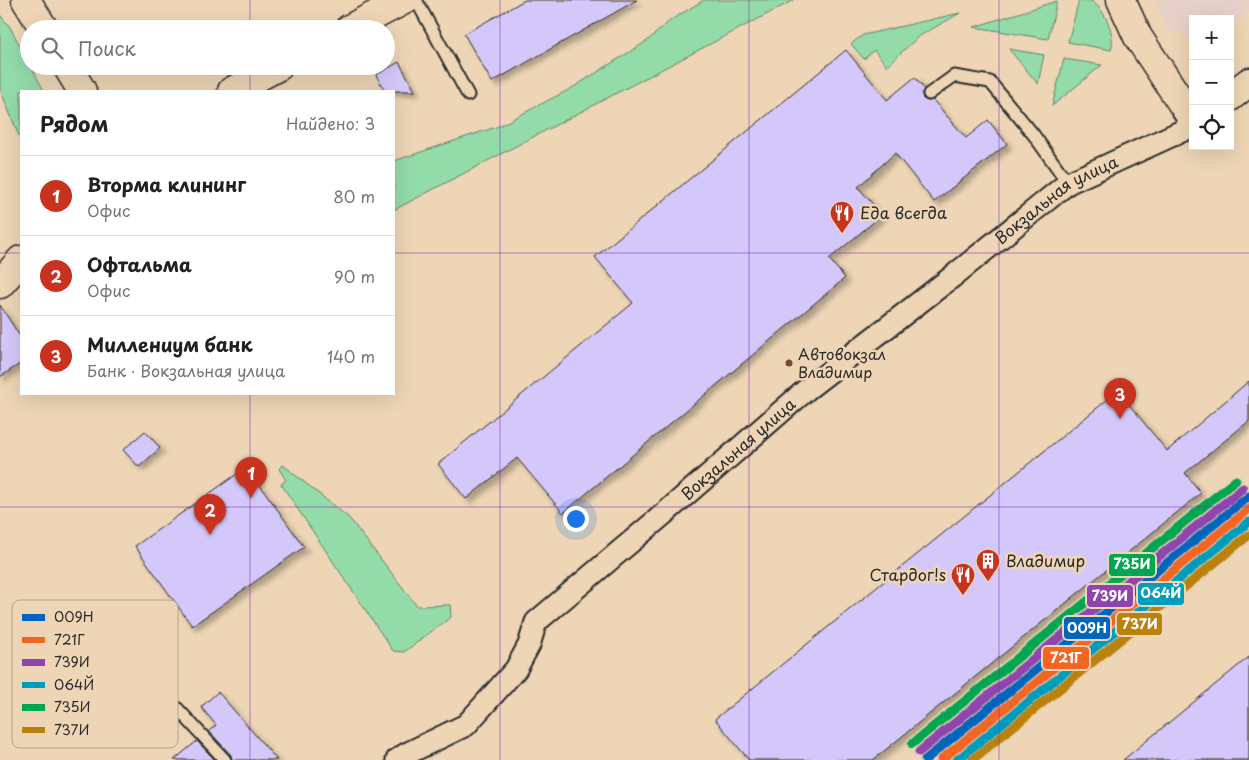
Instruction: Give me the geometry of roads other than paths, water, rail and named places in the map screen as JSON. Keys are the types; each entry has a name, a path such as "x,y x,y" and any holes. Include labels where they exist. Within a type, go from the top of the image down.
{"main road":[{"path":"26,0 38,20"},
{"path":"366,20 404,0"},
{"path":"1121,0 1138,37 1189,114"},
{"path":"72,75 81,90"},
{"path":"234,90 262,75"},
{"path":"1234,94 1249,82"},
{"path":"0,284 20,261"}],"street":[{"name":"Вокзальная улица","path":"397,760 466,725 516,669 529,645 536,622 673,507 806,390 952,277 1068,183 1189,128"}],"lane":[{"path":"416,0 468,95"},
{"path":"928,94 954,76 990,82 1033,134 1068,183"},
{"path":"178,709 225,760"}],"place":[{"name":"Еда всегда","path":"842,234"},
{"name":"Автовокзал Владимир","path":"789,363"},
{"name":"Миллениум банк","path":"1120,419"},
{"name":"Вторма клининг","path":"251,498"},
{"name":"Офтальма","path":"210,535"},
{"name":"Владимир","path":"988,582"},
{"name":"Стардог!s","path":"963,596"}]}
